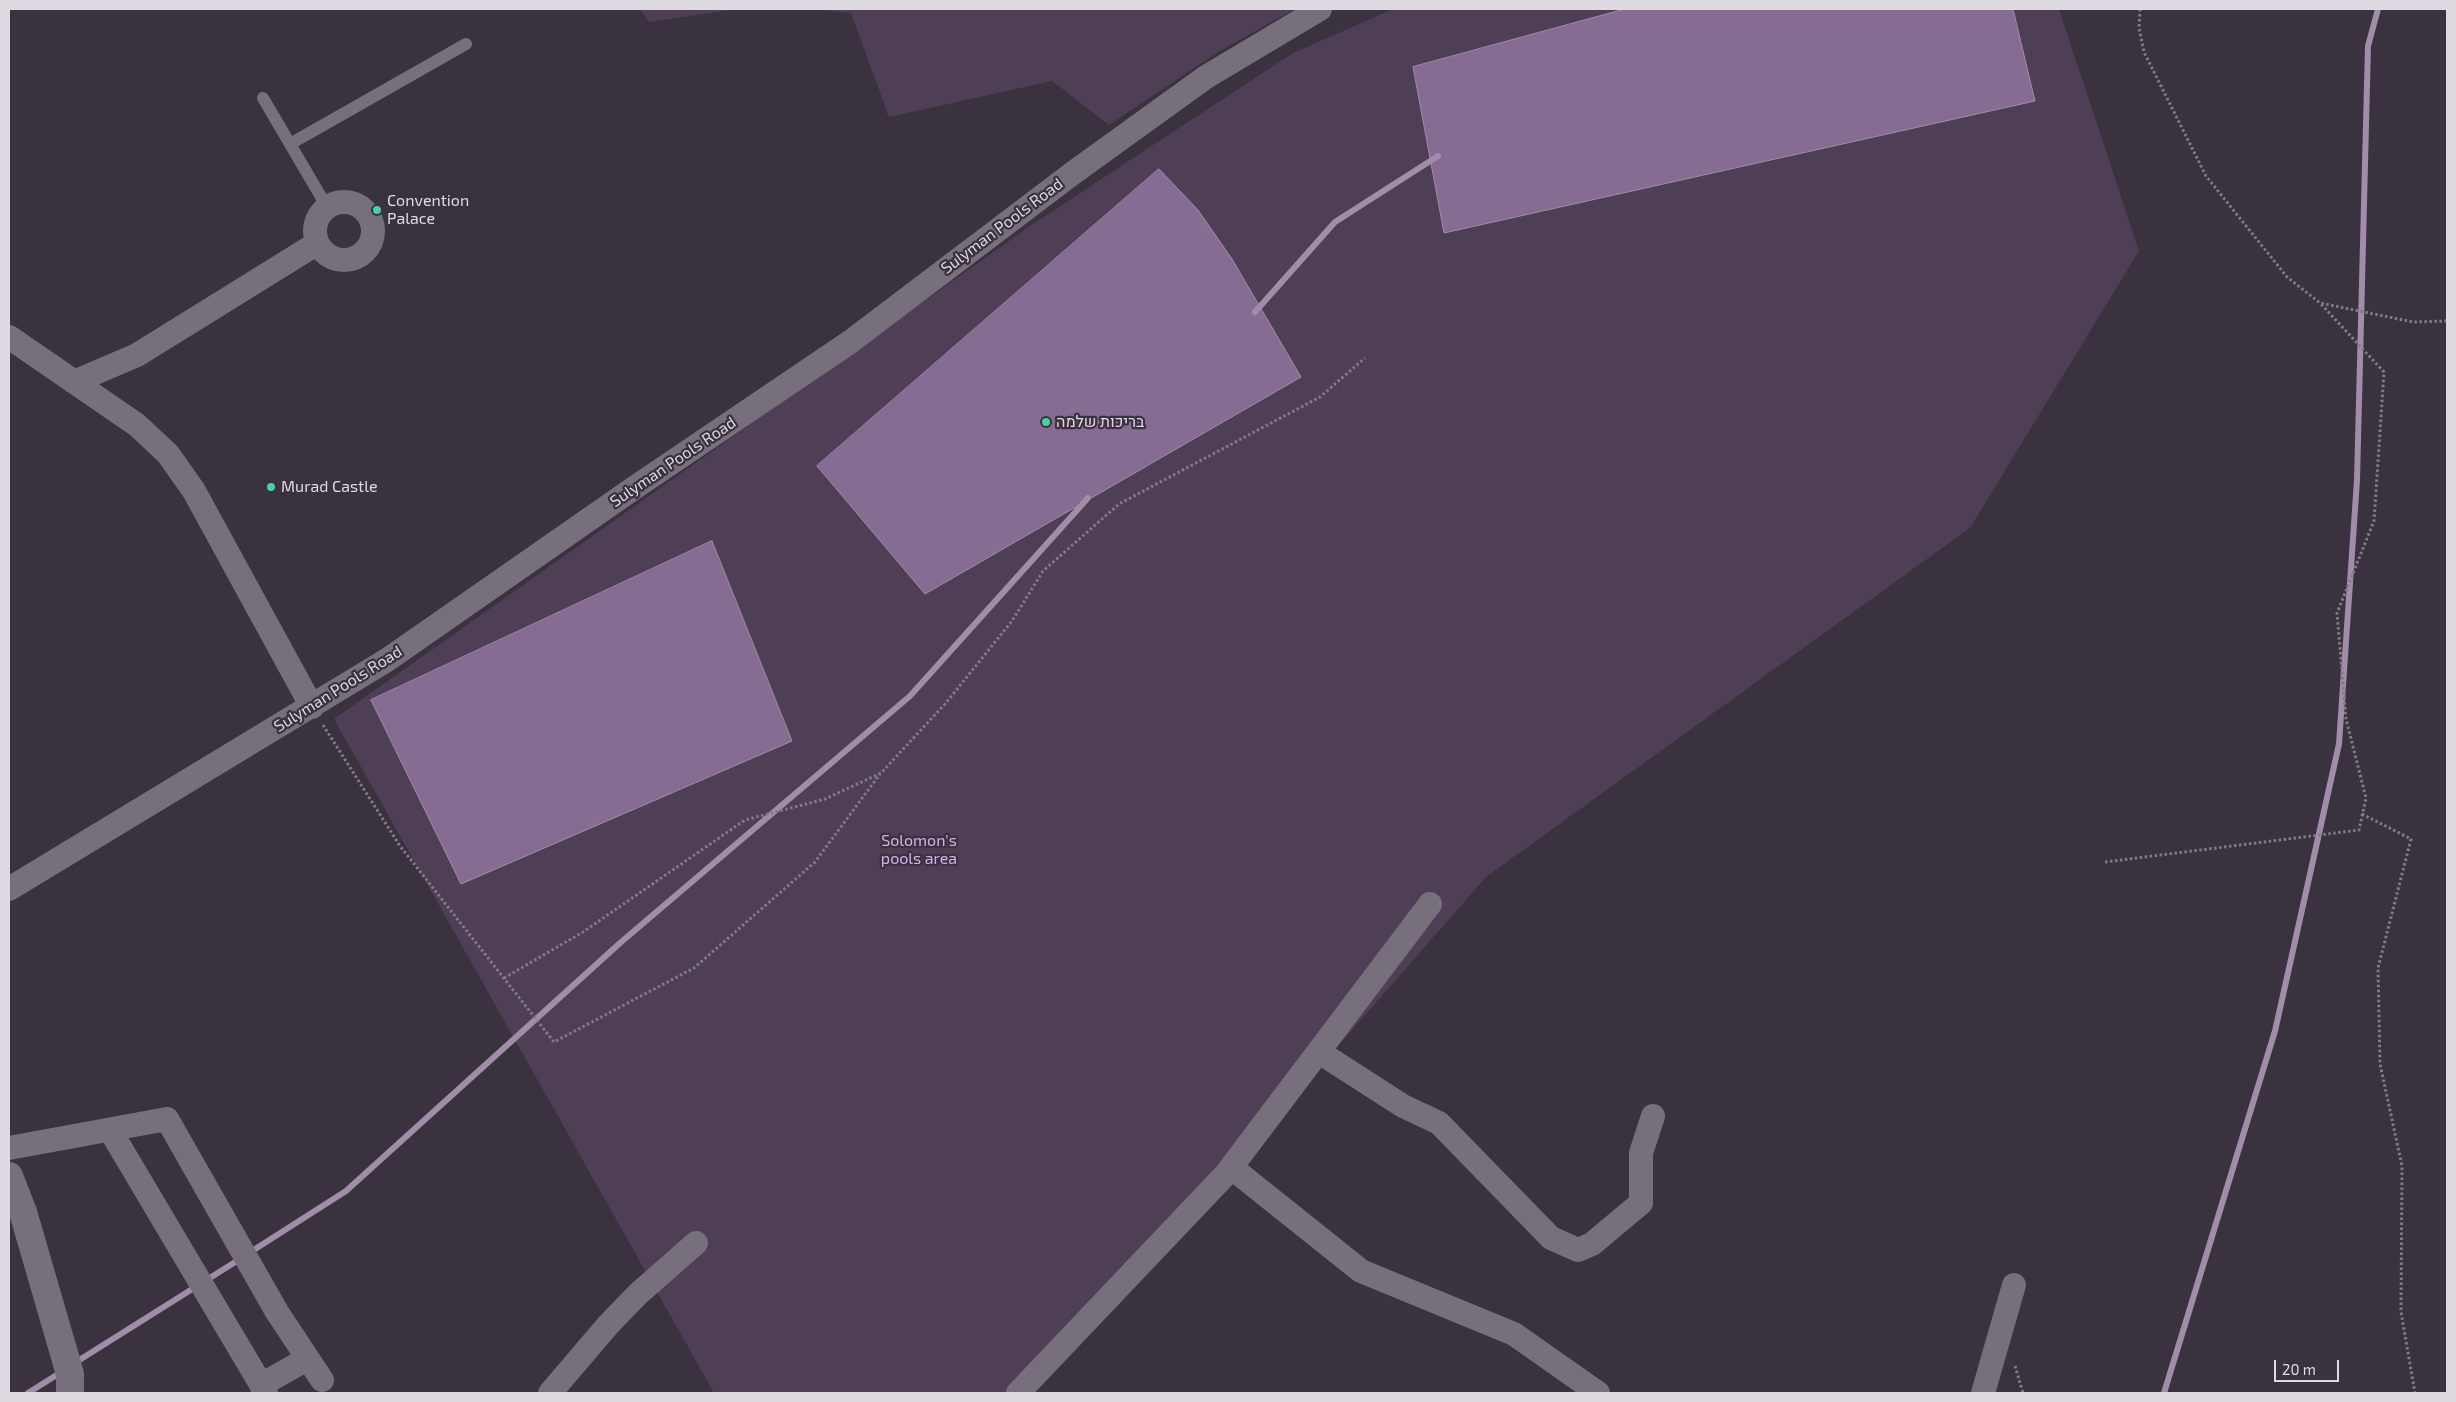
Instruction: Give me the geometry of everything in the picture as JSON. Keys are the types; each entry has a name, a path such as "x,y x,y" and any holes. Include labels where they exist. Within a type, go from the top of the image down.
{"main road":[{"path":"9,1176 23,1212 70,1374 70,1393"}],"street":[{"name":"Sulyman Pools Road","path":"9,889 387,660 626,493 850,342 1072,172 1206,78 1320,9"},
{"path":"345,201 362,208 372,223 372,241 367,249 351,260 330,257 316,244 315,223 319,214 327,207 345,201"},
{"path":"74,382 137,355 316,244"},
{"path":"9,337 137,425 168,454 194,491 312,707"},
{"path":"1018,1393 1232,1168 1430,904"},
{"path":"1319,1052 1404,1106 1439,1123 1551,1238 1578,1250 1592,1244 1641,1203 1641,1153 1653,1116"},
{"path":"9,1148 167,1119 277,1312 322,1380"},
{"path":"110,1130 263,1389 307,1358"},
{"path":"1232,1168 1361,1271 1514,1334 1598,1393"},
{"path":"550,1393 638,1294 696,1243"},
{"path":"1983,1393 2014,1285"}],"lane":[{"path":"290,144 466,44"},
{"path":"263,98 327,207"}],"path":[{"path":"2105,862 2359,830 2366,798 2346,719 2337,613 2374,522 2384,372 2320,303 2287,277 2206,176 2144,52 2139,28 2140,9"},
{"path":"2320,303 2413,322 2447,321"},
{"path":"312,707 400,846 554,1042 694,968 815,862 881,773 964,681 1012,621 1043,571 1119,504 1320,397 1365,358"},
{"path":"504,978 582,932 745,820 825,799 881,773"},
{"path":"2362,814 2411,839 2378,968 2380,1064 2402,1166 2401,1312 2415,1393"}],"green space":[{"path":"640,9 737,9 649,22"},
{"path":"812,9 1295,9 1218,52 1109,125 1052,81 889,117 851,13"},
{"name":"Solomon's pools area","path":"1393,9 2059,9 2139,251 1970,528 1486,877 1034,1393 714,1393 334,719 1033,224 1293,53"}],"shaded area":[{"path":"1625,9 2013,9 2035,101 1444,233 1413,67"},
{"name":"בריכות שלמה","path":"1159,169 1198,210 1232,259 1301,377 925,594 817,466"},
{"path":"712,541 792,741 461,884 371,700"}],"waterway":[{"path":"2164,1393 2275,1031 2339,744 2357,480 2368,46 2378,9"},
{"path":"1255,312 1335,222 1438,156"},
{"path":"249,1253 346,1191 620,943 910,696 1088,498"},
{"path":"73,1364 240,1259"},
{"path":"28,1393 63,1371"}],"place":[{"name":"Convention Palace","path":"377,210"},
{"name":"בריכות שלמה","path":"1046,422"},
{"name":"Murad Castle","path":"271,487"}]}
